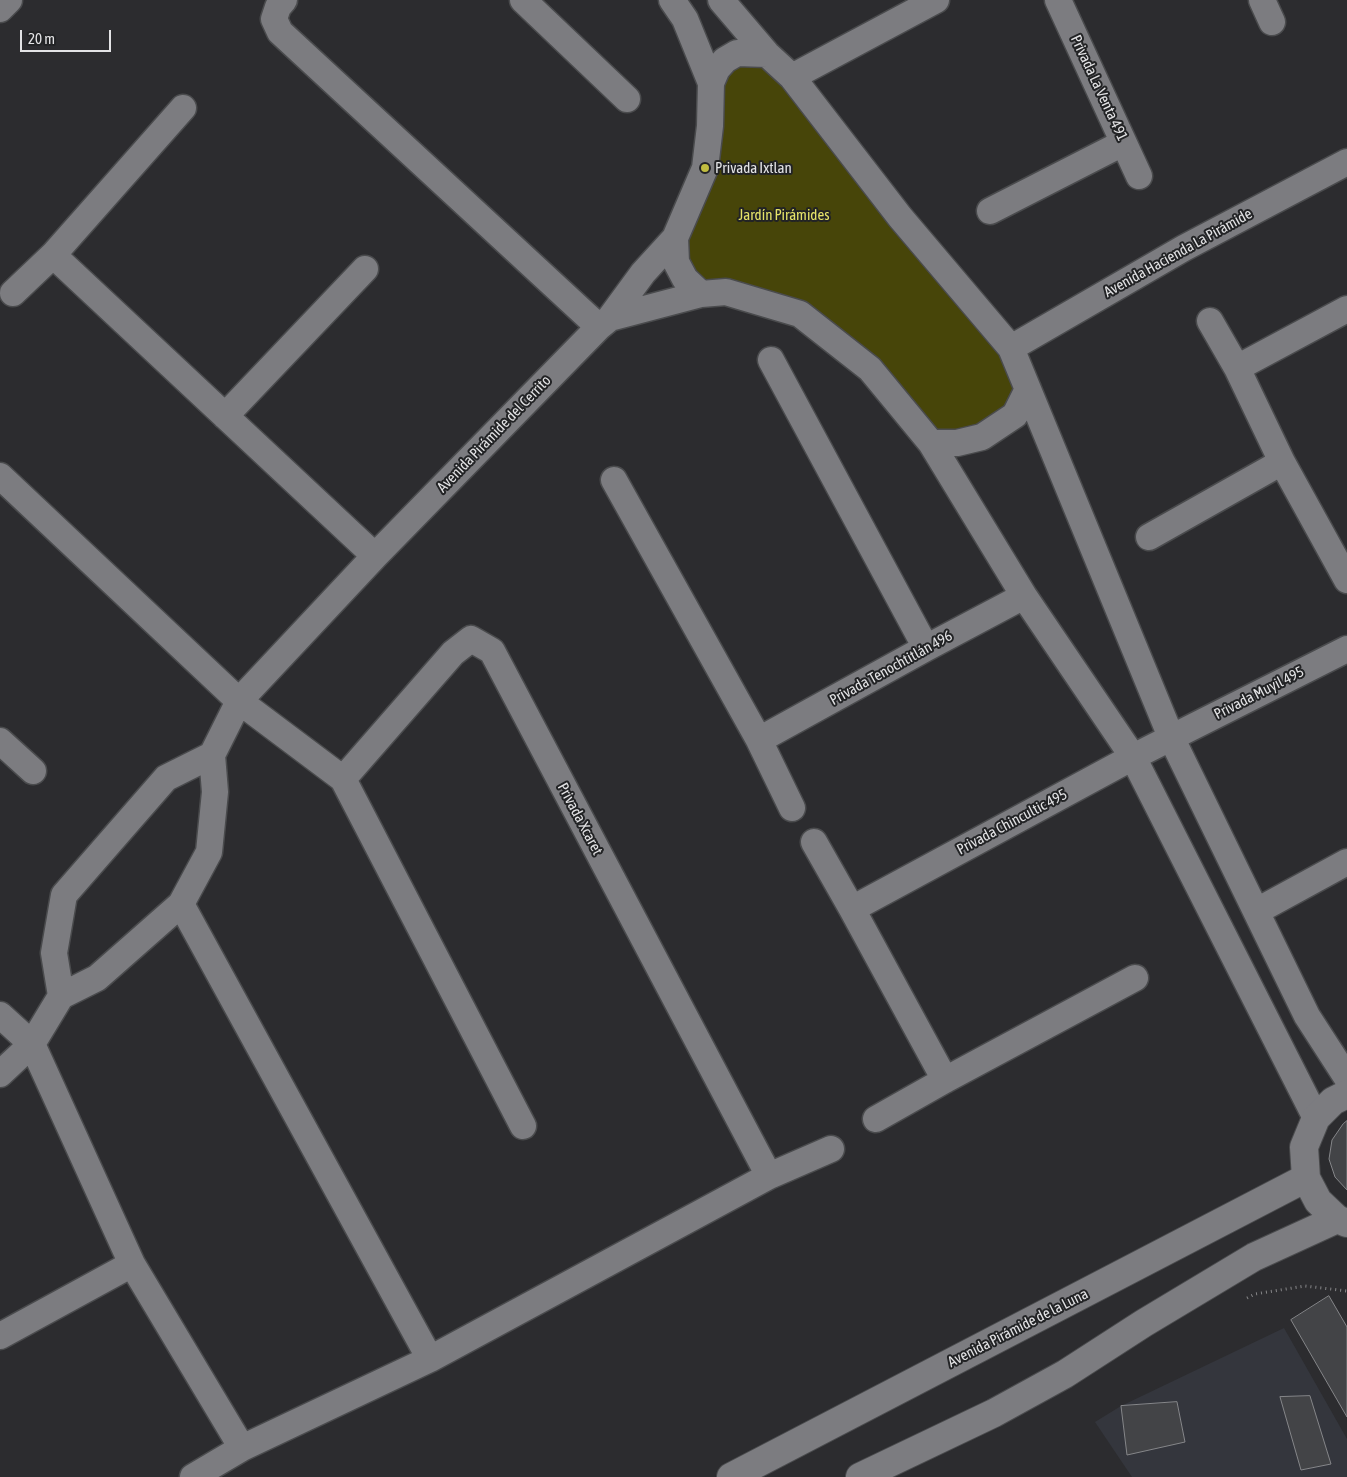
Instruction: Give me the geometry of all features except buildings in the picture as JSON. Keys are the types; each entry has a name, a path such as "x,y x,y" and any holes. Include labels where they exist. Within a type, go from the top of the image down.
{"street":[{"path":"0,8 9,0"},
{"path":"284,0 278,7 274,19 280,32 604,322 701,294 726,292 800,314 870,369 931,443 1024,596 1132,757 1316,1118"},
{"path":"523,0 627,99"},
{"path":"672,0 685,19 711,83"},
{"path":"721,0 767,54 792,77 900,217 1011,348 1171,738 1307,1016 1347,1078"},
{"path":"792,77 936,0"},
{"name":"Privada La Venta 491","path":"1058,0 1140,176"},
{"path":"711,83 717,69 725,60 737,52 767,54"},
{"name":"Avenida Pirámide del Cerrito","path":"212,755 239,702 375,556 604,322 643,272 675,238 705,168 710,126 711,83"},
{"path":"13,293 53,255 183,108"},
{"path":"990,211 1124,143"},
{"name":"Avenida Hacienda La Pirámide","path":"1011,348 1184,248 1347,162"},
{"path":"675,238 676,262 686,279 701,294"},
{"path":"53,255 375,556"},
{"path":"226,416 365,269"},
{"path":"1238,368 1347,309"},
{"path":"1210,321 1238,368 1282,462 1347,580"},
{"path":"772,360 926,648"},
{"path":"931,443 957,443 982,437 1015,415 1028,389"},
{"path":"1149,537 1282,462"},
{"path":"0,476 239,702 343,779 523,1126"},
{"path":"614,480 759,740 792,808"},
{"name":"Privada Tenochtitlán 496","path":"759,740 1024,596"},
{"name":"Privada Xcaret","path":"343,779 453,653 472,639 492,650 768,1176"},
{"name":"Privada Muyil 495","path":"1171,738 1347,648"},
{"name":"Privada Chincultic 495","path":"852,908 1132,757 1171,738"},
{"path":"0,741 33,771"},
{"path":"0,1074 32,1044 61,996 97,978 181,904 209,852 215,792 212,755 166,778 64,895 54,953 61,996"},
{"path":"814,842 945,1080"},
{"path":"1257,911 1347,862"},
{"path":"181,904 430,1359"},
{"path":"876,1119 1135,978"},
{"path":"0,1015 32,1044 132,1264 242,1448"},
{"path":"860,1477 994,1413 1065,1374 1144,1323 1254,1257 1342,1221 1318,1201 1306,1178 1304,1147 1316,1118 1333,1101 1347,1094"},
{"path":"193,1477 242,1448 430,1359 768,1176 831,1149"},
{"name":"Avenida Pirámide de la Luna","path":"731,1477 1306,1178"},
{"path":"0,1336 132,1264"}],"path":[{"path":"1240,1301 1256,1294 1305,1286 1347,1291"}],"shaded area":[{"path":"1284,1328 1347,1439 1347,1477 1132,1477 1095,1422 1121,1406"}],"green space":[{"name":"Jardín Pirámides","path":"767,54 1028,389 1015,415 931,443 800,314 701,294 676,262 717,69"}],"place":[{"name":"Privada Ixtlan","path":"705,168"}]}
